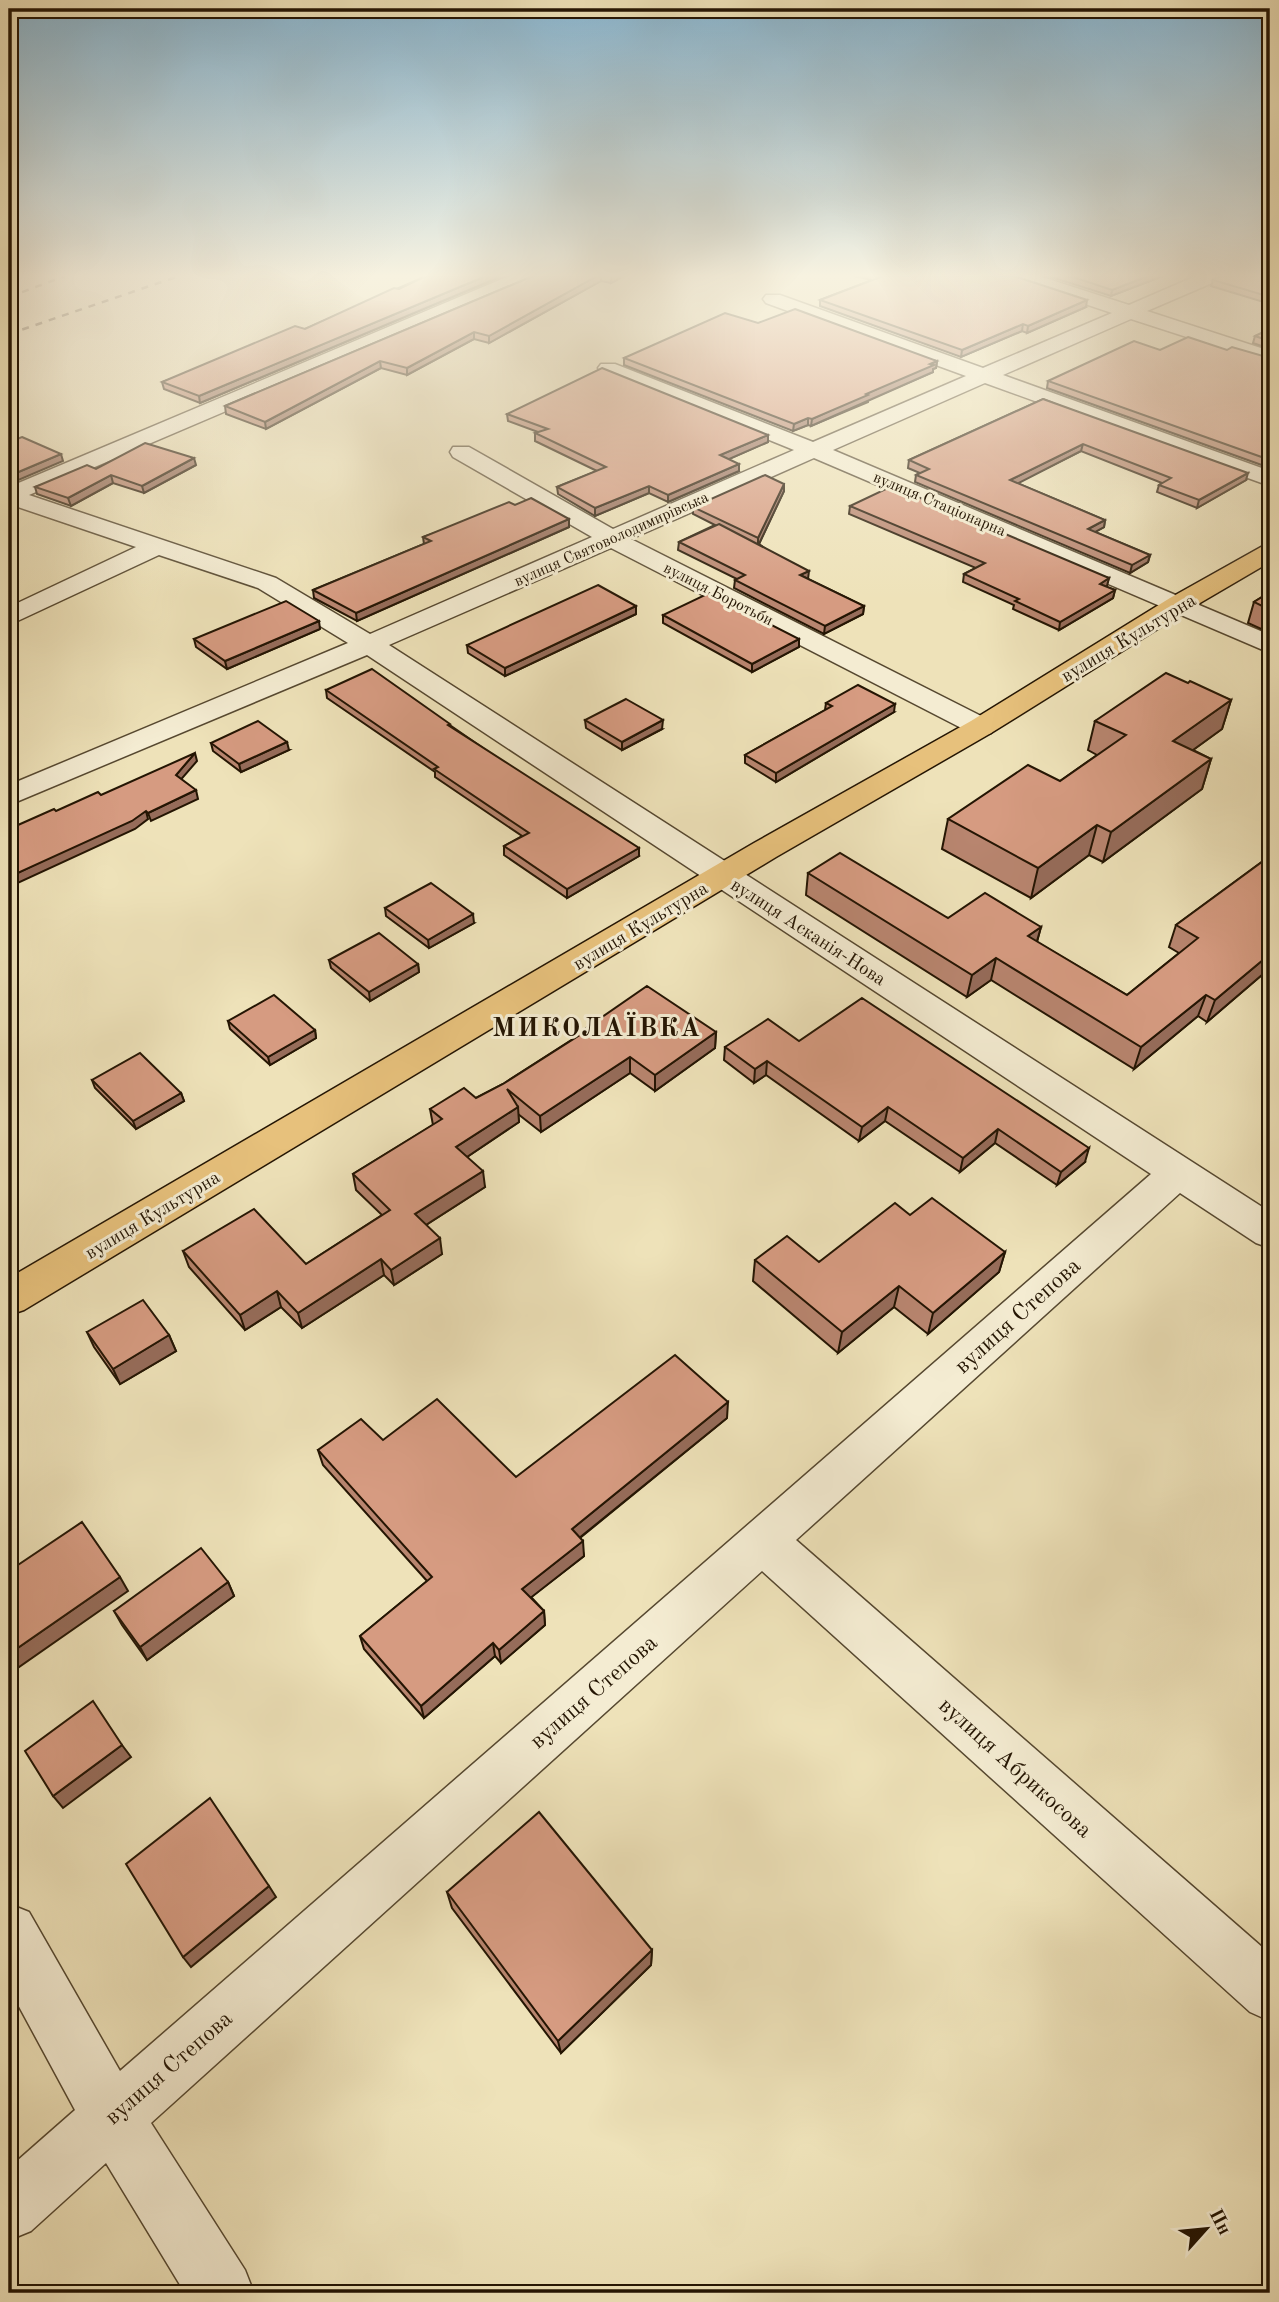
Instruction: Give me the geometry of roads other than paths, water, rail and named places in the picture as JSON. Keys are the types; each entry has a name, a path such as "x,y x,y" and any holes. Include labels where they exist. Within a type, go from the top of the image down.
{"main road":[{"name":"вулиця Культурна","path":"9,1298 981,727 1179,604 1270,552"}],"street":[{"path":"9,495 272,383"},
{"name":"вулиця Стаціонарна","path":"647,383 814,450 1270,645"},
{"name":"вулиця Святоволодимирівська","path":"9,796 369,644 965,383"},
{"path":"1007,383 1270,479"},
{"name":"вулиця Боротьби","path":"461,452 611,538 981,727"},
{"name":"вулиця Асканія-Нова","path":"9,495 267,583 369,644 1270,1232"},
{"path":"9,617 156,547"},
{"name":"вулиця Степова","path":"9,2209 1177,1173"},
{"name":"вулиця Абрикосова","path":"762,1542 1270,1992"},
{"path":"9,1932 112,2117 222,2293"}],"district":[{"name":"МИКОЛАЇВКА","path":"597,1027"}]}
